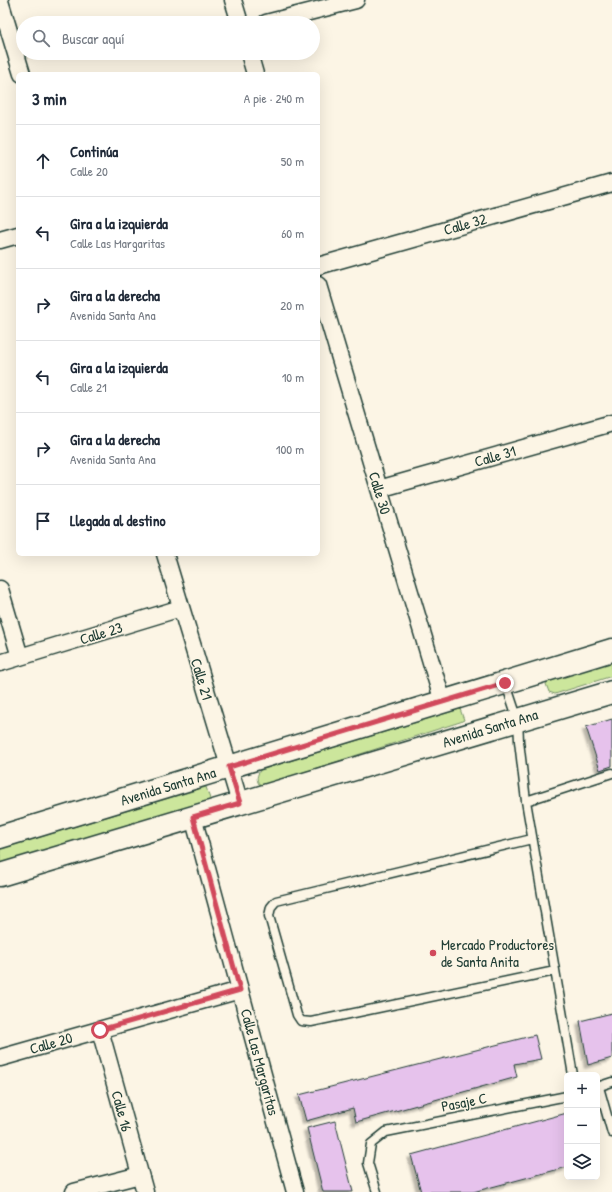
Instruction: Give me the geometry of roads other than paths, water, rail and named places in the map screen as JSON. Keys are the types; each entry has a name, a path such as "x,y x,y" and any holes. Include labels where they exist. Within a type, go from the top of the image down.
{"street":[{"path":"233,0 238,16"},
{"path":"293,16 356,0"},
{"path":"0,1 16,54"},
{"path":"18,60 21,72"},
{"path":"251,60 254,72"},
{"name":"Calle 32","path":"320,265 612,183"},
{"path":"0,240 16,236"},
{"name":"Calle 30","path":"320,292 443,702"},
{"name":"Calle 31","path":"379,488 612,423"},
{"name":"Calle 21","path":"166,556 240,803"},
{"path":"0,589 20,657"},
{"name":"Calle 23","path":"0,663 181,608"},
{"name":"Avenida Santa Ana","path":"0,837 612,650"},
{"name":"Avenida Santa Ana","path":"0,875 612,692"},
{"name":"Calle Las Margaritas","path":"193,817 296,1192"},
{"name":"Calle 20","path":"0,1058 240,990"},
{"name":"Calle 16","path":"100,1030 145,1192"},
{"path":"74,1192 140,1175"}],"lane":[{"path":"505,683 518,720 526,801 572,1072"},
{"path":"526,801 612,773"},
{"path":"532,839 276,901 271,907 269,916 297,1015 301,1021 311,1022 555,971"},
{"path":"600,1086 612,1082"},
{"path":"600,1094 612,1133"},
{"name":"Pasaje C","path":"377,1192 368,1163 371,1144 386,1132 564,1097"}],"place":[{"name":"Mercado Productores de Santa Anita","path":"433,953"}]}
